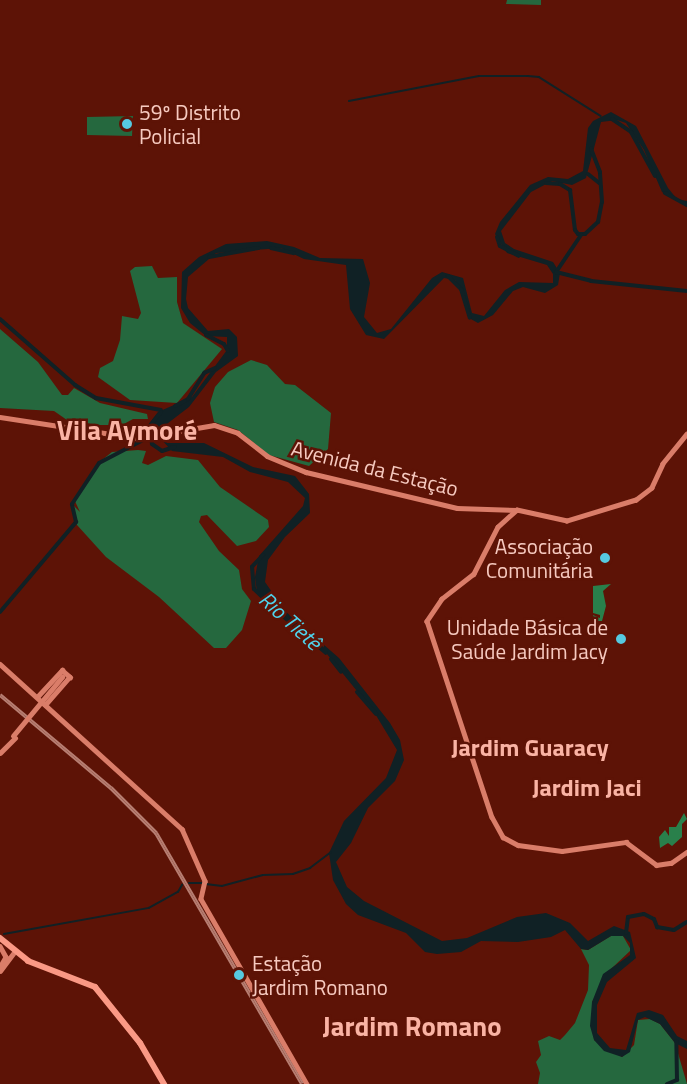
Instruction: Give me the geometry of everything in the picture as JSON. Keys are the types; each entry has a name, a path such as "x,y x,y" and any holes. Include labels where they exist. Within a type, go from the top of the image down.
{"main road":[{"path":"0,942 13,954 81,981 102,998 137,1041 163,1084"}],"street":[{"name":"Avenida da Estação","path":"0,417 143,438 217,425 238,434 267,456 306,472 457,508 517,510 567,521 636,500 650,490 663,464 687,434"},
{"path":"517,510 498,527 474,574 442,598 427,621 492,817 503,837 518,845 562,851 626,842 656,866 667,864 687,852"},
{"path":"0,664 181,828 205,884 201,899 307,1084"},
{"path":"37,697 65,675"},
{"path":"46,705 65,675"},
{"path":"0,753 65,675"},
{"path":"0,970 13,954"}],"green space":[{"path":"507,0 541,0 541,5 506,4"},
{"path":"133,116 132,136 87,135 87,117"},
{"path":"152,266 158,278 177,277 177,302 183,323 222,349 177,403 130,400 98,377 100,368 113,361 120,340 122,316 138,319 141,313 130,271 135,267"},
{"path":"0,329 38,362 62,395 68,395 74,388 100,403 147,414 148,419 133,419 122,425 100,425 67,420 54,411 0,408"},
{"path":"251,360 267,365 285,384 295,385 331,413 328,449 309,466 269,455 238,430 214,422 210,403 215,387 228,372"},
{"path":"146,451 142,463 148,465 166,456 198,460 220,487 268,520 269,527 256,541 237,546 207,515 201,516 199,522 219,551 239,570 242,589 251,601 242,630 226,648 214,648 159,597 106,557 77,525 72,504 80,512 74,499 97,464 112,452"},
{"path":"611,584 603,591 606,606 602,621 595,621 593,615 600,618 600,615 593,613 593,586"},
{"path":"684,813 687,819 682,824 682,837 672,846 668,843 660,848 659,837 665,830 669,836 669,827 676,827"},
{"path":"611,936 623,936 631,950 612,968 592,1002 594,1040 622,1057 634,1045 638,1020 650,1019 660,1024 675,1043 687,1084 538,1084 540,1073 536,1062 541,1055 538,1041 549,1036 560,1040 565,1035 575,1023 588,990 589,965 581,949 588,950"}],"shaded area":[{"path":"611,112 636,126 668,188 677,199 687,201 687,207 662,192 644,150 626,123 617,120 601,122 586,178 572,185 552,181 531,192 501,231 505,243 514,249 553,262 560,273 558,285 545,293 523,287 513,291 493,315 478,323 469,318 463,291 455,280 444,278 384,339 366,335 350,309 346,265 304,259 281,248 216,253 188,277 186,299 188,308 208,331 229,329 237,337 238,356 216,372 189,407 159,430 167,443 204,443 253,467 295,476 309,494 310,513 285,537 268,560 265,582 285,611 339,658 390,723 400,740 404,760 395,781 368,808 351,843 336,862 347,887 364,901 442,941 467,938 517,917 546,913 570,923 588,941 614,926 630,932 636,958 607,982 597,1005 597,1033 610,1048 626,1050 637,1013 649,1010 663,1015 677,1036 687,1041 687,1049 675,1043 660,1024 645,1017 638,1020 630,1052 622,1057 604,1051 594,1040 590,1026 592,1002 603,974 630,955 630,943 623,936 611,936 588,950 581,949 565,930 551,937 518,942 481,941 461,952 437,954 425,952 406,933 358,915 346,904 333,880 329,853 344,821 386,778 397,750 374,712 318,643 257,592 255,577 259,556 303,506 305,498 288,482 250,472 223,457 172,451 148,425 158,412 192,397 227,350 227,337 206,336 190,323 181,308 182,272 199,257 226,244 267,241 294,247 320,258 363,259 370,283 364,317 377,333 391,329 432,278 442,272 463,278 472,313 484,316 505,290 519,282 553,283 553,274 547,265 507,253 495,234 500,222 530,185 548,177 568,179 583,171 588,128 593,121"}],"waterway":[{"path":"349,101 479,76 528,76 539,77 601,116"},
{"name":"Rio Tietê","path":"612,119 631,132 655,176"},
{"name":"Rio Tietê","path":"546,183 560,184 570,190 575,230 578,234 585,234 598,222 602,202 600,172 591,149"},
{"path":"588,174 599,183"},
{"name":"Rio Tietê","path":"665,193 687,205"},
{"path":"581,235 556,272 591,281 687,291"},
{"name":"Rio Tietê","path":"497,237 500,246 519,256"},
{"name":"Rio Tietê","path":"209,257 258,248"},
{"name":"Rio Tietê","path":"271,248 293,253"},
{"name":"Rio Tietê","path":"448,276 461,289 470,318"},
{"path":"0,319 75,385 96,398 161,410"},
{"name":"Rio Tietê","path":"206,335 224,344 228,351"},
{"name":"Rio Tietê","path":"175,406 188,399 204,373 215,368"},
{"name":"Rio Tietê","path":"161,412 149,427 152,444 162,451 174,447"},
{"path":"0,612 76,522 72,504 99,463 147,438"},
{"name":"Rio Tietê","path":"263,555 252,567 254,589 276,610"},
{"name":"Rio Tietê","path":"284,617 326,653"},
{"name":"Rio Tietê","path":"331,659 341,672"},
{"name":"Rio Tietê","path":"357,692 376,714"},
{"path":"206,884 222,886 263,875 293,874 310,868 331,852"},
{"path":"189,883 202,883"},
{"path":"4,934 149,908 178,892 182,885"},
{"path":"626,933 628,917 644,914 654,919 657,927 674,930 687,922"},
{"path":"667,1084 677,1080 676,1041"}],"railway":[{"path":"0,695 111,788 156,833 302,1084"}],"place":[{"name":"59º Distrito Policial","path":"127,124"},
{"name":"Associação Comunitária","path":"605,558"},
{"name":"Unidade Básica de Saúde Jardim Jacy","path":"621,639"},
{"name":"Estação Jardim Romano","path":"239,975"}],"district":[{"name":"Vila Aymoré","path":"127,430"},
{"name":"Jardim Guaracy","path":"530,748"},
{"name":"Jardim Jaci","path":"587,788"},
{"name":"Jardim Romano","path":"412,1026"}]}
